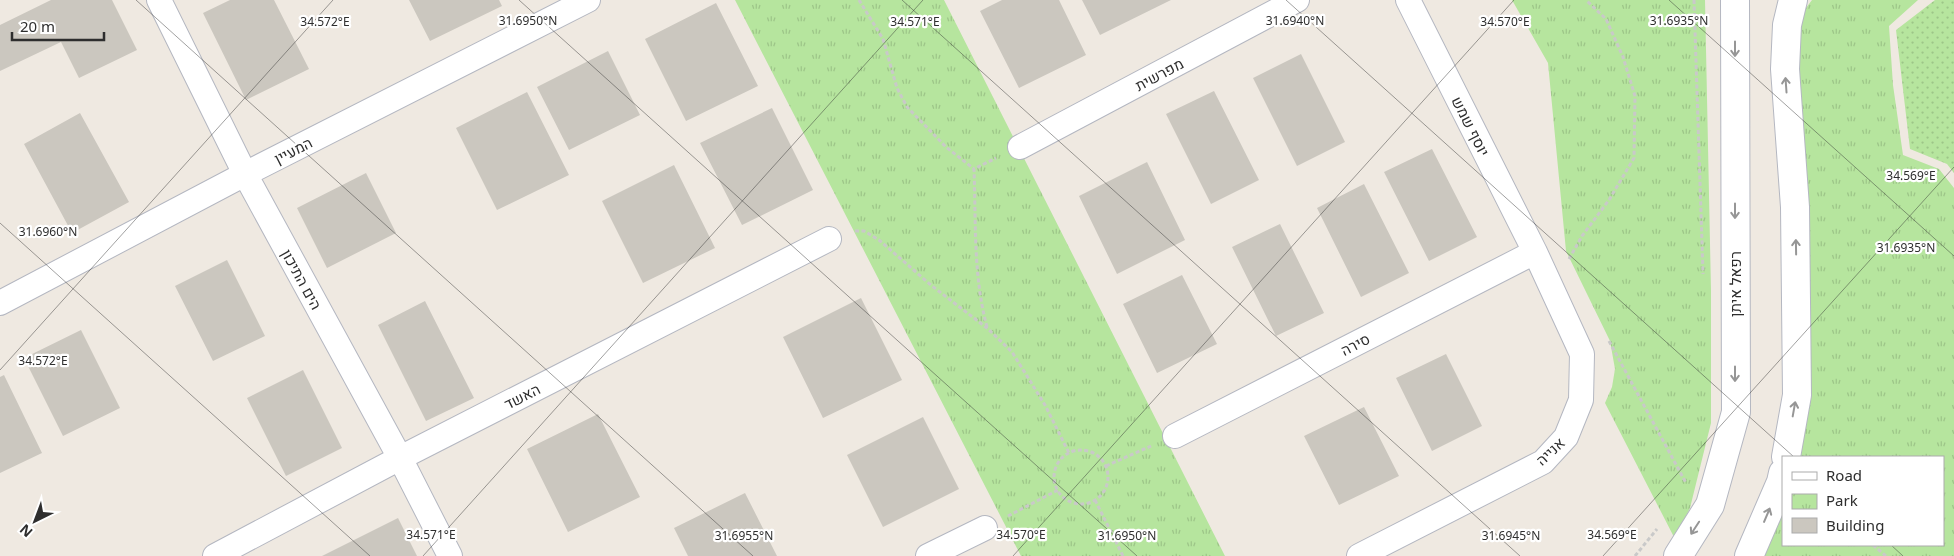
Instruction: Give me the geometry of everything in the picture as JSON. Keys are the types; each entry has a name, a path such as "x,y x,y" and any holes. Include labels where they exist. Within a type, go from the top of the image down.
{"street":[{"name":"הים התיכון","path":"159,0 245,174 400,458 450,556"},
{"name":"המעיין","path":"0,303 245,174 588,0"},
{"name":"מפרשית","path":"1020,147 1297,0"},
{"name":"יוסף שמש","path":"1408,0 1534,252"},
{"name":"רפאל איתן","path":"1678,556 1710,505 1736,412 1735,0"},
{"path":"1786,456 1797,395 1795,207 1785,69 1786,25 1793,0"},
{"name":"האשד","path":"215,556 400,458 829,239"},
{"name":"סירה","path":"1175,436 1534,252"},
{"name":"אנייה","path":"1359,556 1543,462 1566,437 1581,400 1582,354 1534,252"},
{"path":"1749,556 1782,478"},
{"path":"928,556 986,528"}],"path":[{"path":"859,0 883,39 897,88 907,107 946,147 974,169 978,281 980,303 987,328"},
{"path":"1573,268 1569,260 1634,158 1635,96 1623,57 1606,18 1586,0"},
{"path":"1694,0 1704,282"},
{"path":"974,169 1020,147"},
{"path":"829,239 844,232 864,231 987,328 1012,352 1028,374 1069,454"},
{"path":"1607,337 1687,484 1691,477"},
{"path":"1106,466 1175,436"},
{"path":"1082,450 1091,452 1099,457 1106,466 1108,482 1105,490 1095,500 1083,504 1074,504 1066,500 1058,490 1054,478 1055,470 1058,462 1069,454 1082,450"},
{"path":"986,528 1058,490"},
{"path":"1095,500 1123,556"},
{"path":"1635,556 1662,524"},
{"path":"1874,546 1886,556"}],"green space":[{"path":"735,0 944,0 1225,556 1021,556"},
{"path":"1512,0 1705,0 1711,291 1711,423 1690,508 1675,539 1605,403 1612,387 1615,369 1610,341 1566,251 1548,63"},
{"path":"1812,0 1918,0 1889,26 1893,85 1903,155 1939,169 1954,188 1954,556 1757,556 1782,499 1782,546 1944,546 1944,456 1795,456 1790,29"},
{"path":"1935,0 1954,0 1954,173 1947,164 1910,149 1896,30"}],"building":[{"path":"51,0 112,0 137,50 79,78 61,42 0,71 0,25"},
{"path":"230,0 274,0 309,69 246,100 203,13"},
{"path":"409,0 499,0 502,6 430,41"},
{"path":"1002,0 1059,0 1086,55 1019,88 980,11"},
{"path":"1082,0 1171,0 1100,35"},
{"path":"716,3 758,86 686,121 645,39"},
{"path":"608,51 640,115 569,150 537,87"},
{"path":"1301,54 1345,142 1297,166 1253,78"},
{"path":"1214,91 1259,180 1211,204 1166,114"},
{"path":"527,92 569,175 497,210 456,128"},
{"path":"772,108 813,190 742,225 700,143"},
{"path":"80,113 129,202 72,233 24,144"},
{"path":"1432,149 1477,237 1429,261 1384,172"},
{"path":"1147,162 1185,240 1117,274 1079,196"},
{"path":"674,165 715,248 643,283 602,201"},
{"path":"366,173 396,233 327,268 297,208"},
{"path":"1364,184 1409,273 1361,297 1317,208"},
{"path":"1280,224 1324,313 1276,336 1232,247"},
{"path":"227,260 265,336 213,361 175,286"},
{"path":"1182,275 1217,344 1157,373 1123,304"},
{"path":"861,298 902,380 823,418 783,337"},
{"path":"425,301 474,398 426,421 378,325"},
{"path":"81,330 120,408 63,436 24,358"},
{"path":"1446,354 1482,426 1432,451 1396,378"},
{"path":"303,370 342,448 286,476 247,398"},
{"path":"4,375 42,453 0,473 0,377"},
{"path":"1364,407 1399,476 1339,505 1304,436"},
{"path":"598,414 640,497 568,532 527,449"},
{"path":"923,417 959,489 883,527 847,455"},
{"path":"745,493 777,556 688,556 674,528"},
{"path":"398,518 417,556 322,556"}]}
